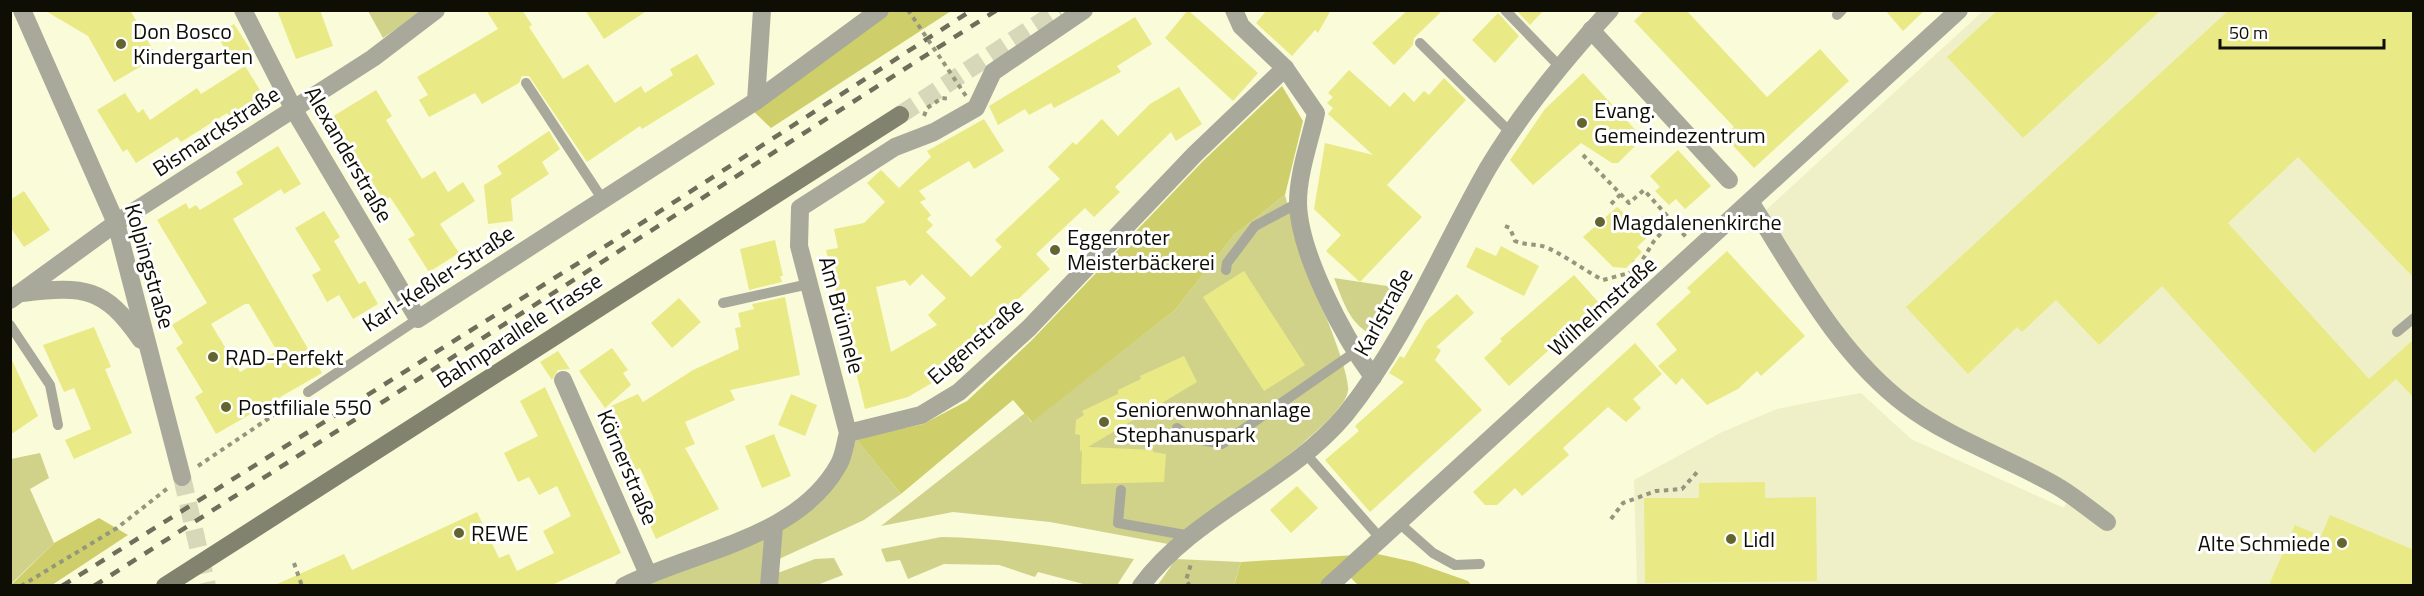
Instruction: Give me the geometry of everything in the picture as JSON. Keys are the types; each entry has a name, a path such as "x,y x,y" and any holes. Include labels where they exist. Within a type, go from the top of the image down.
{"main road":[{"name":"Bahnparallele Trasse","path":"165,585 900,114"}],"street":[{"name":"Alexanderstraße","path":"243,10 294,110 418,319"},
{"name":"Bismarckstraße","path":"16,296 116,223 373,58 436,10"},
{"path":"756,101 762,10"},
{"name":"Karl-Keßler-Straße","path":"418,319 756,101 880,10"},
{"name":"Am Brünnele","path":"848,433 798,246 800,208 895,147 934,132 976,108 993,72 1084,10"},
{"path":"1234,10 1241,26 1285,68 1316,113 1299,187 1300,227 1338,322 1373,377"},
{"name":"Karlstraße","path":"1141,585 1170,551 1306,454 1344,416 1373,377 1489,168 1511,133 1591,30 1610,10"},
{"name":"Wilhelmstraße","path":"1329,585 1751,203 1959,10"},
{"name":"Kolpingstraße","path":"18,14 116,223 182,477"},
{"path":"1591,30 1729,180"},
{"name":"Eugenstraße","path":"848,433 921,415 959,392 1029,328 1195,154 1285,68"},
{"path":"1751,203 1828,322 1861,363 1905,405 1943,429 2056,486 2107,522"},
{"name":"Bismarckstraße","path":"16,296 63,288 102,296 126,319 149,351"},
{"name":"Körnerstraße","path":"563,380 648,574"},
{"path":"624,585 774,526 824,486 841,462 848,433"},
{"path":"769,585 774,526"}],"lane":[{"path":"1505,10 1561,68"},
{"path":"1420,43 1511,133"},
{"path":"526,83 603,200"},
{"path":"1226,270 1227,263 1255,226 1298,203"},
{"path":"723,303 809,284"},
{"path":"2397,332 2414,318"},
{"name":"Karl-Keßler-Straße","path":"308,392 418,319"},
{"path":"10,325 50,385 58,425"},
{"path":"1177,428 1191,438 1222,444 1355,352"},
{"path":"1306,454 1381,539"},
{"path":"1121,490 1118,523 1191,536"},
{"path":"1400,522 1433,554 1455,565 1480,564"}],"path":[{"path":"908,10 966,96"},
{"path":"1583,154 1629,203 1644,190 1699,250"},
{"path":"1611,204 1621,194"},
{"path":"1505,226 1510,228 1515,241 1526,246 1536,243 1550,249 1603,280 1629,273 1638,267 1654,241 1672,221"},
{"path":"1634,261 1638,267"},
{"path":"21,585 117,528 182,477 308,392"},
{"path":"1611,519 1623,503 1656,491 1682,489 1699,470"},
{"path":"294,562 302,585"}],"shaded area":[{"path":"888,11 951,11 771,128 751,109"},
{"path":"1983,11 2413,11 2413,585 1637,585 1634,480 1722,432 1777,409 1822,400 1861,393 1911,439 2064,508 2072,490 1907,401 1829,317 1765,211"},
{"path":"1282,86 1303,121 1285,195 1234,235 1175,310 1032,422 1013,400 901,494 856,439 923,424 967,401 1031,341 1203,161"},
{"path":"99,518 128,535 52,585 11,585 54,543"},
{"path":"1373,553 1414,562 1468,581 1471,585 1358,585 1348,575"},
{"path":"1356,555 1320,585 1234,586 1241,562"}],"green space":[{"path":"368,11 423,11 383,38"},
{"path":"1285,195 1301,250 1348,382 1348,391 1340,406 1298,448 1168,544 1050,522 953,512 881,526 1025,413 1031,422 1175,310 1234,235"},
{"path":"1334,278 1407,289 1384,330 1377,336 1354,321"},
{"path":"856,439 901,494 864,520 779,559 780,528 844,467"},
{"path":"40,453 49,478 30,489 54,543 11,584 11,459"},
{"path":"769,532 765,585 635,586"},
{"path":"941,537 1013,542 1134,559 1117,585 1087,585 1038,572 1035,577 999,565 944,564 908,579 900,560 886,562 881,549"},
{"path":"834,558 843,575 817,585 775,586 775,574 815,559"},
{"path":"1176,559 1241,562 1234,585 1157,586"}],"building":[{"name":"Don Bosco Kindergarten","path":"44,10 130,10 157,57 114,82 88,36"},
{"path":"277,10 320,10 333,46 296,59"},
{"path":"486,10 522,10 532,25 529,27 563,79 588,64 615,103 641,86 645,93 673,75 670,69 697,54 715,84 642,129 640,126 587,162 529,76 522,76 519,83 482,104 475,93 429,117 419,100 428,95 417,77 498,29"},
{"path":"585,10 648,10 604,39"},
{"path":"1188,10 1258,73 1233,101 1165,38"},
{"path":"1267,10 1331,10 1318,33 1315,30 1292,56 1256,23"},
{"path":"1408,10 1443,10 1414,38 1413,45 1394,65 1372,43"},
{"path":"1516,10 1544,10 1530,25"},
{"path":"1645,10 1686,10 1767,97 1820,49 1849,81 1754,168 1724,136 1734,127 1634,21"},
{"path":"1885,10 1925,10 1903,31"},
{"path":"1998,10 2161,10 2023,138 1947,57"},
{"path":"2229,10 2414,10 2414,278 2298,157 2228,223 2369,379 2414,339 2414,398 2396,379 2314,453 2162,286 2099,345 2056,300 2022,332 2017,327 1968,374 1906,307"},
{"path":"1498,13 1519,36 1495,63 1472,40"},
{"path":"1135,17 1152,44 1117,66 1121,72 1054,108 1051,103 1029,115 1025,109 998,125 989,106"},
{"path":"234,24 250,49 232,61 217,35"},
{"path":"245,66 265,98 232,120 227,113 181,142 177,137 136,163 127,149 123,152 97,110 125,93 138,113 143,109 150,120 197,88 201,94"},
{"path":"1349,70 1390,107 1404,92 1414,102 1424,91 1429,95 1444,78 1466,100 1387,185 1422,217 1360,282 1326,251 1341,235 1314,209 1325,143 1373,155 1328,114 1333,108 1327,103 1333,97 1328,93"},
{"name":"Evang. Gemeindezentrum","path":"1583,73 1643,138 1618,163 1612,163 1581,143 1533,185 1510,160 1545,109"},
{"path":"1179,87 1202,124 1176,141 1171,132 1115,187 1120,192 1094,217 1085,208 1036,254 1050,269 946,367 949,373 908,397 865,409 826,250 838,248 834,229 864,223 885,202 867,183 881,170 899,188 931,157 927,151 984,119 1004,151 974,169 969,161 919,191 926,199 920,202 931,215 927,219 933,225 926,232 971,277 1002,247 995,240 1060,179 1048,167 1073,142 1076,145 1102,119 1118,136 1150,104","holes":["922,274 946,298 928,315 937,325 891,352 876,287 905,280 910,286"]},
{"path":"376,90 392,116 386,120 422,179 435,171 448,192 463,182 475,201 440,224 459,253 429,272 408,239 415,235 390,197 384,201 348,143 344,146 327,120"},
{"path":"549,131 560,149 542,162 549,174 511,199 513,221 488,224 484,185 502,174 497,166"},
{"path":"278,146 301,184 284,194 281,189 233,219 322,373 216,434 195,397 203,392 176,348 183,343 172,325 207,303 157,220 186,203 189,209 196,205 200,210 243,184 236,172","holes":["245,304 249,304 277,351 240,372 211,324"]},
{"path":"1678,150 1711,186 1685,209 1676,199 1669,205 1655,191 1660,187 1650,176"},
{"path":"24,191 50,230 24,247 10,227 10,200"},
{"path":"1617,207 1635,224 1643,216 1655,230 1637,247 1642,252 1626,268 1613,267 1583,237"},
{"path":"324,211 340,237 334,241 359,284 365,281 378,304 353,319 339,295 327,302 312,275 321,270 295,228"},
{"path":"775,240 783,276 780,276 782,282 749,290 740,249"},
{"path":"1501,246 1539,266 1524,296 1466,267 1476,247 1496,256"},
{"path":"1727,251 1805,336 1761,376 1757,371 1738,389 1707,405 1682,378 1676,385 1658,366 1677,350 1656,324 1691,292 1687,288"},
{"path":"1244,271 1305,365 1264,391 1203,297"},
{"path":"1574,275 1600,304 1509,386 1484,358 1502,341 1500,339"},
{"path":"1457,294 1474,313 1436,347 1441,350 1435,360 1482,410 1370,512 1325,460 1359,431 1355,426 1404,382 1389,373 1400,356 1404,358 1426,321"},
{"path":"785,297 800,375 730,390 735,400 685,422 695,444 685,448 719,509 656,539 641,505 654,499 640,468 626,474 613,446 622,442 600,411 638,394 643,402 693,370 739,349 735,328 741,327 738,313 754,309 752,304"},
{"path":"679,298 701,322 672,348 651,323"},
{"path":"94,327 111,367 105,369 132,433 74,459 65,440 91,429 74,388 64,392 43,345"},
{"path":"1635,343 1662,374 1633,399 1641,408 1626,422 1608,407 1563,448 1569,455 1522,496 1515,488 1497,505 1485,505 1473,492"},
{"path":"612,348 628,370 623,373 631,385 605,408 579,371"},
{"path":"558,351 570,369 558,370 552,380 540,362"},
{"path":"10,356 38,416 10,435"},
{"name":"Seniorenwohnanlage Stephanuspark","path":"1184,356 1197,382 1088,447 1153,450 1153,452 1166,454 1164,482 1081,484 1082,450 1080,452 1080,435 1075,434 1076,420 1084,415 1082,411 1118,394 1118,390 1141,379 1140,376"},
{"path":"545,387 621,553 552,585 275,585 344,554 352,570 477,512 499,558 509,554 517,571 554,553 543,531 571,516 557,486 539,495 529,477 518,482 504,453 538,436 520,401"},
{"path":"791,394 817,405 805,436 778,425"},
{"path":"774,434 791,476 762,488 745,446"},
{"name":"Lidl","path":"1765,482 1765,498 1816,497 1817,581 1645,583 1644,498 1699,498 1699,483"},
{"path":"1297,486 1318,508 1291,533 1270,510"},
{"name":"Alte Schmiede","path":"2330,515 2414,550 2414,585 2269,585 2295,525 2321,536"}],"tunnel":[{"path":"900,115 1059,10"},
{"path":"182,477 207,586"}],"railway":[{"path":"62,586 620,237 972,10"},
{"path":"94,586 997,10"}],"place":[{"name":"Don Bosco Kindergarten","path":"121,44"},
{"name":"Evang. Gemeindezentrum","path":"1582,123"},
{"name":"Magdalenenkirche","path":"1600,222"},
{"name":"Eggenroter Meisterbäckerei","path":"1055,250"},
{"name":"RAD-Perfekt","path":"213,357"},
{"name":"Postfiliale 550","path":"226,407"},
{"name":"Seniorenwohnanlage Stephanuspark","path":"1104,422"},
{"name":"REWE","path":"459,533"},
{"name":"Lidl","path":"1731,539"},
{"name":"Alte Schmiede","path":"2342,543"}]}
